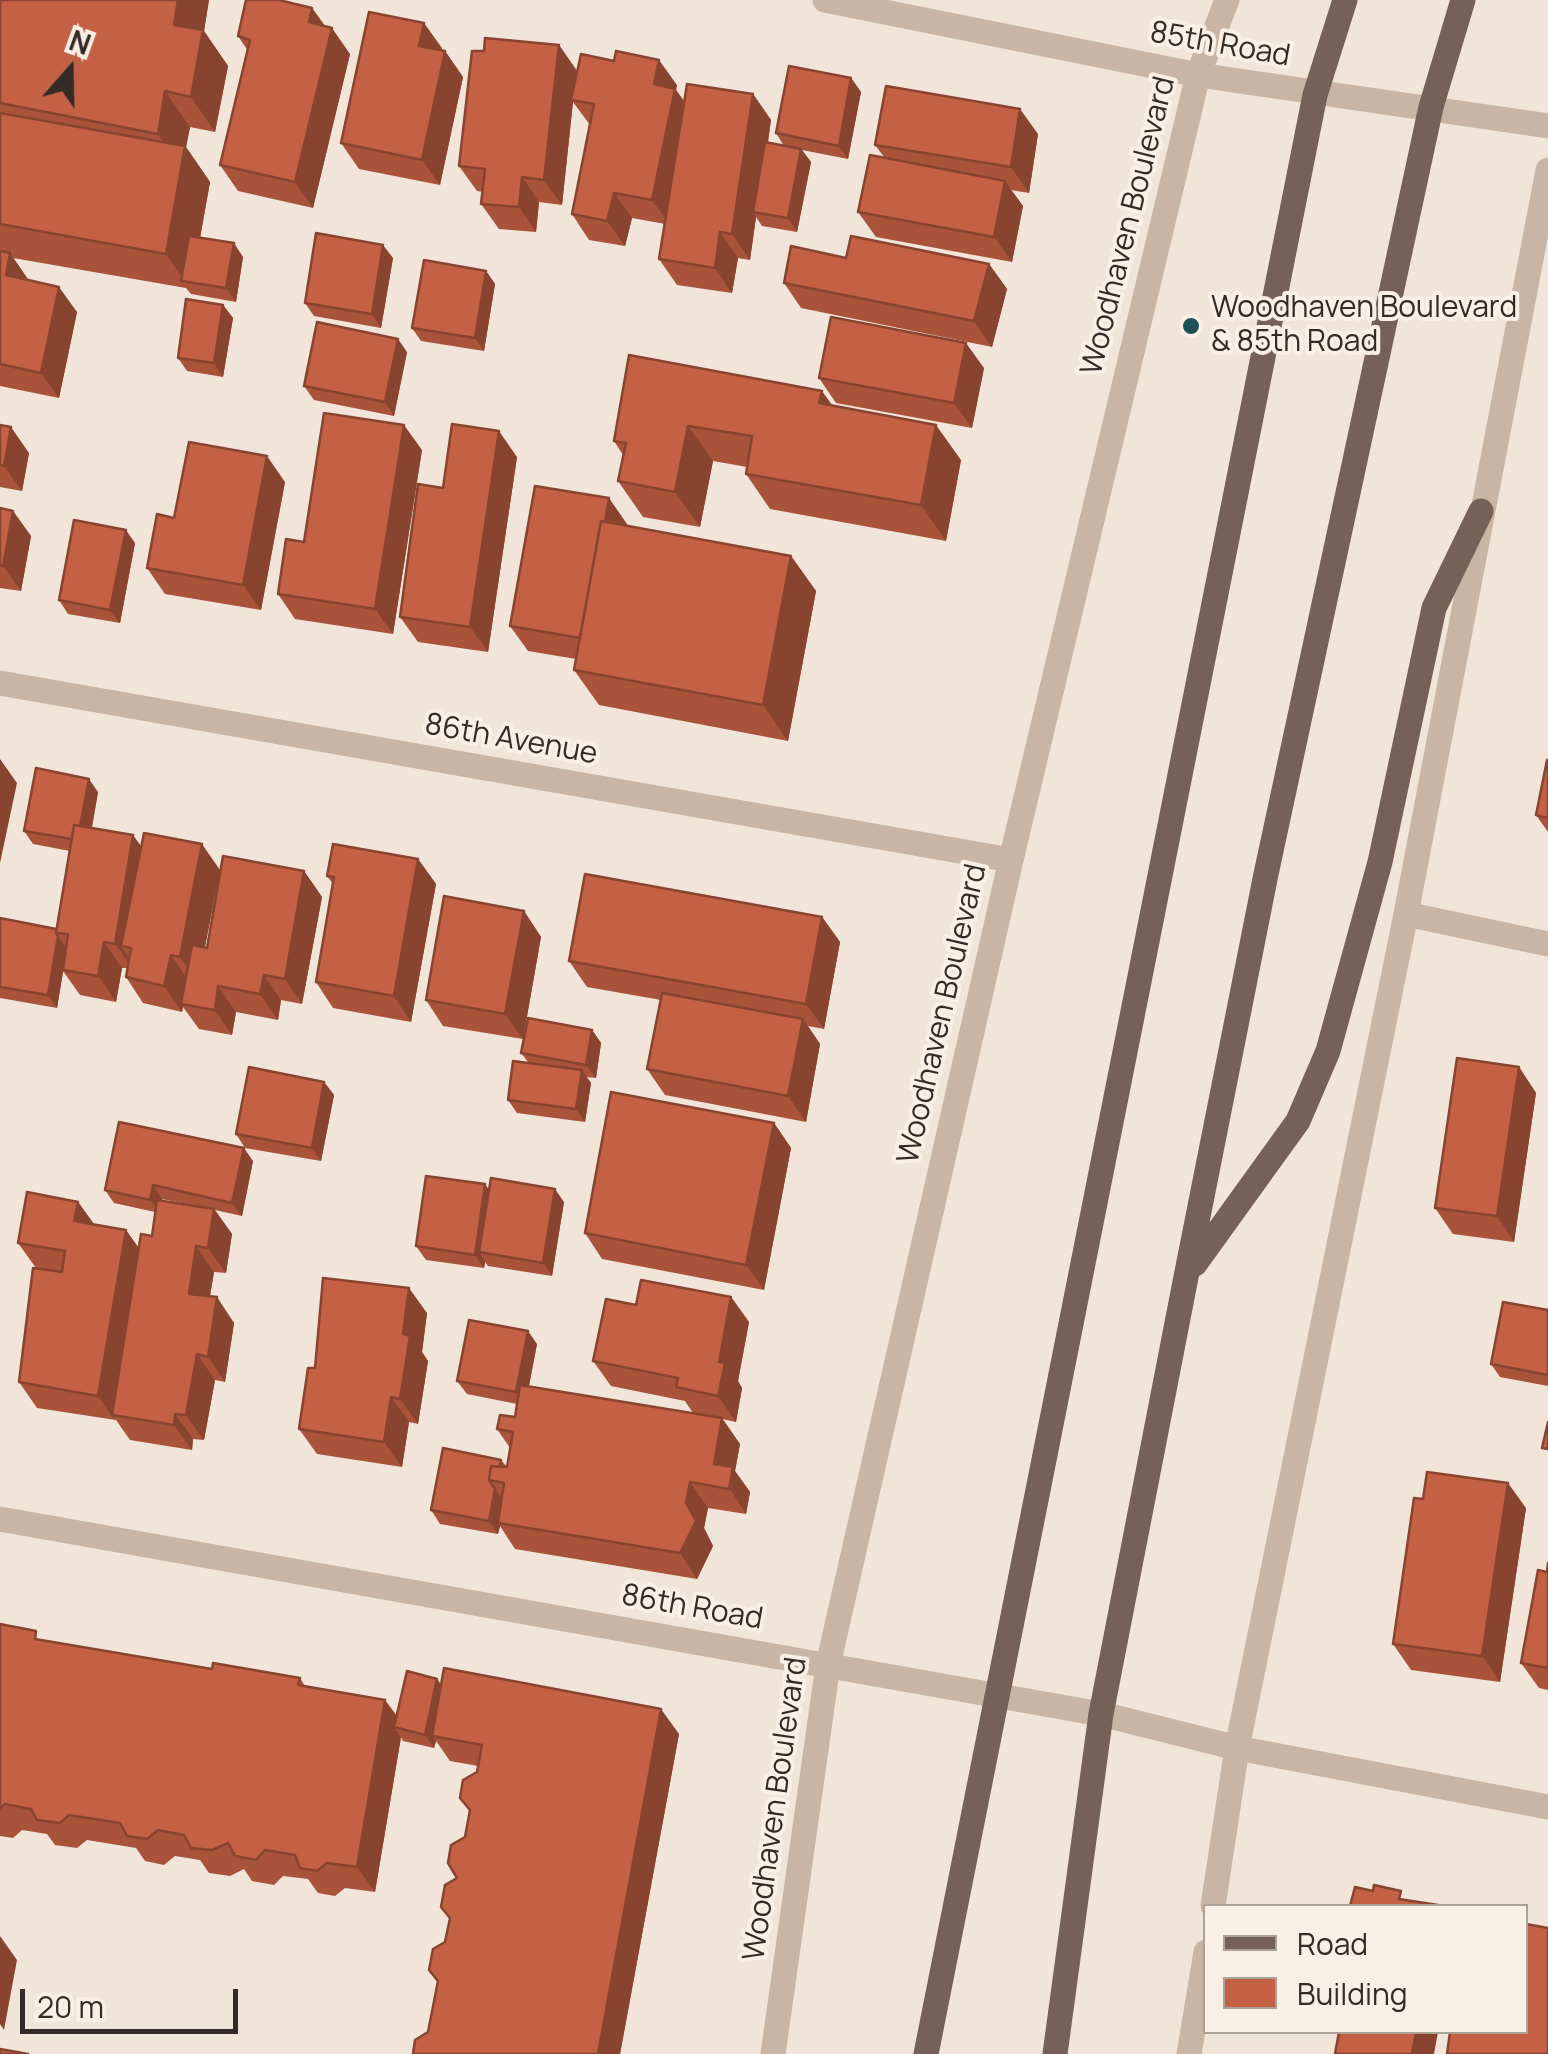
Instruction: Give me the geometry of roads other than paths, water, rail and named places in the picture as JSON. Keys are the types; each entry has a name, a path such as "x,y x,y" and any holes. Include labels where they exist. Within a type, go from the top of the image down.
{"main road":[{"path":"926,2054 1315,95 1345,0"},
{"path":"1055,2054 1101,1714 1266,874 1431,108 1463,0"},
{"path":"1186,1277 1235,1202 1298,1120 1328,1050 1380,862 1434,608 1480,512"}],"street":[{"name":"85th Road","path":"825,0 1198,75 1548,126"},
{"name":"Woodhaven Boulevard","path":"774,2054 828,1665 1011,860 1198,75 1227,0"},
{"path":"1212,1904 1237,1748 1406,914 1548,170"},
{"name":"86th Avenue","path":"0,682 1011,860"},
{"path":"1406,914 1548,944"},
{"name":"86th Road","path":"0,1519 1101,1714 1237,1748 1548,1807"},
{"path":"1190,2054 1203,1971"}],"place":[{"name":"Woodhaven Boulevard & 85th Road","path":"1191,326"}]}
